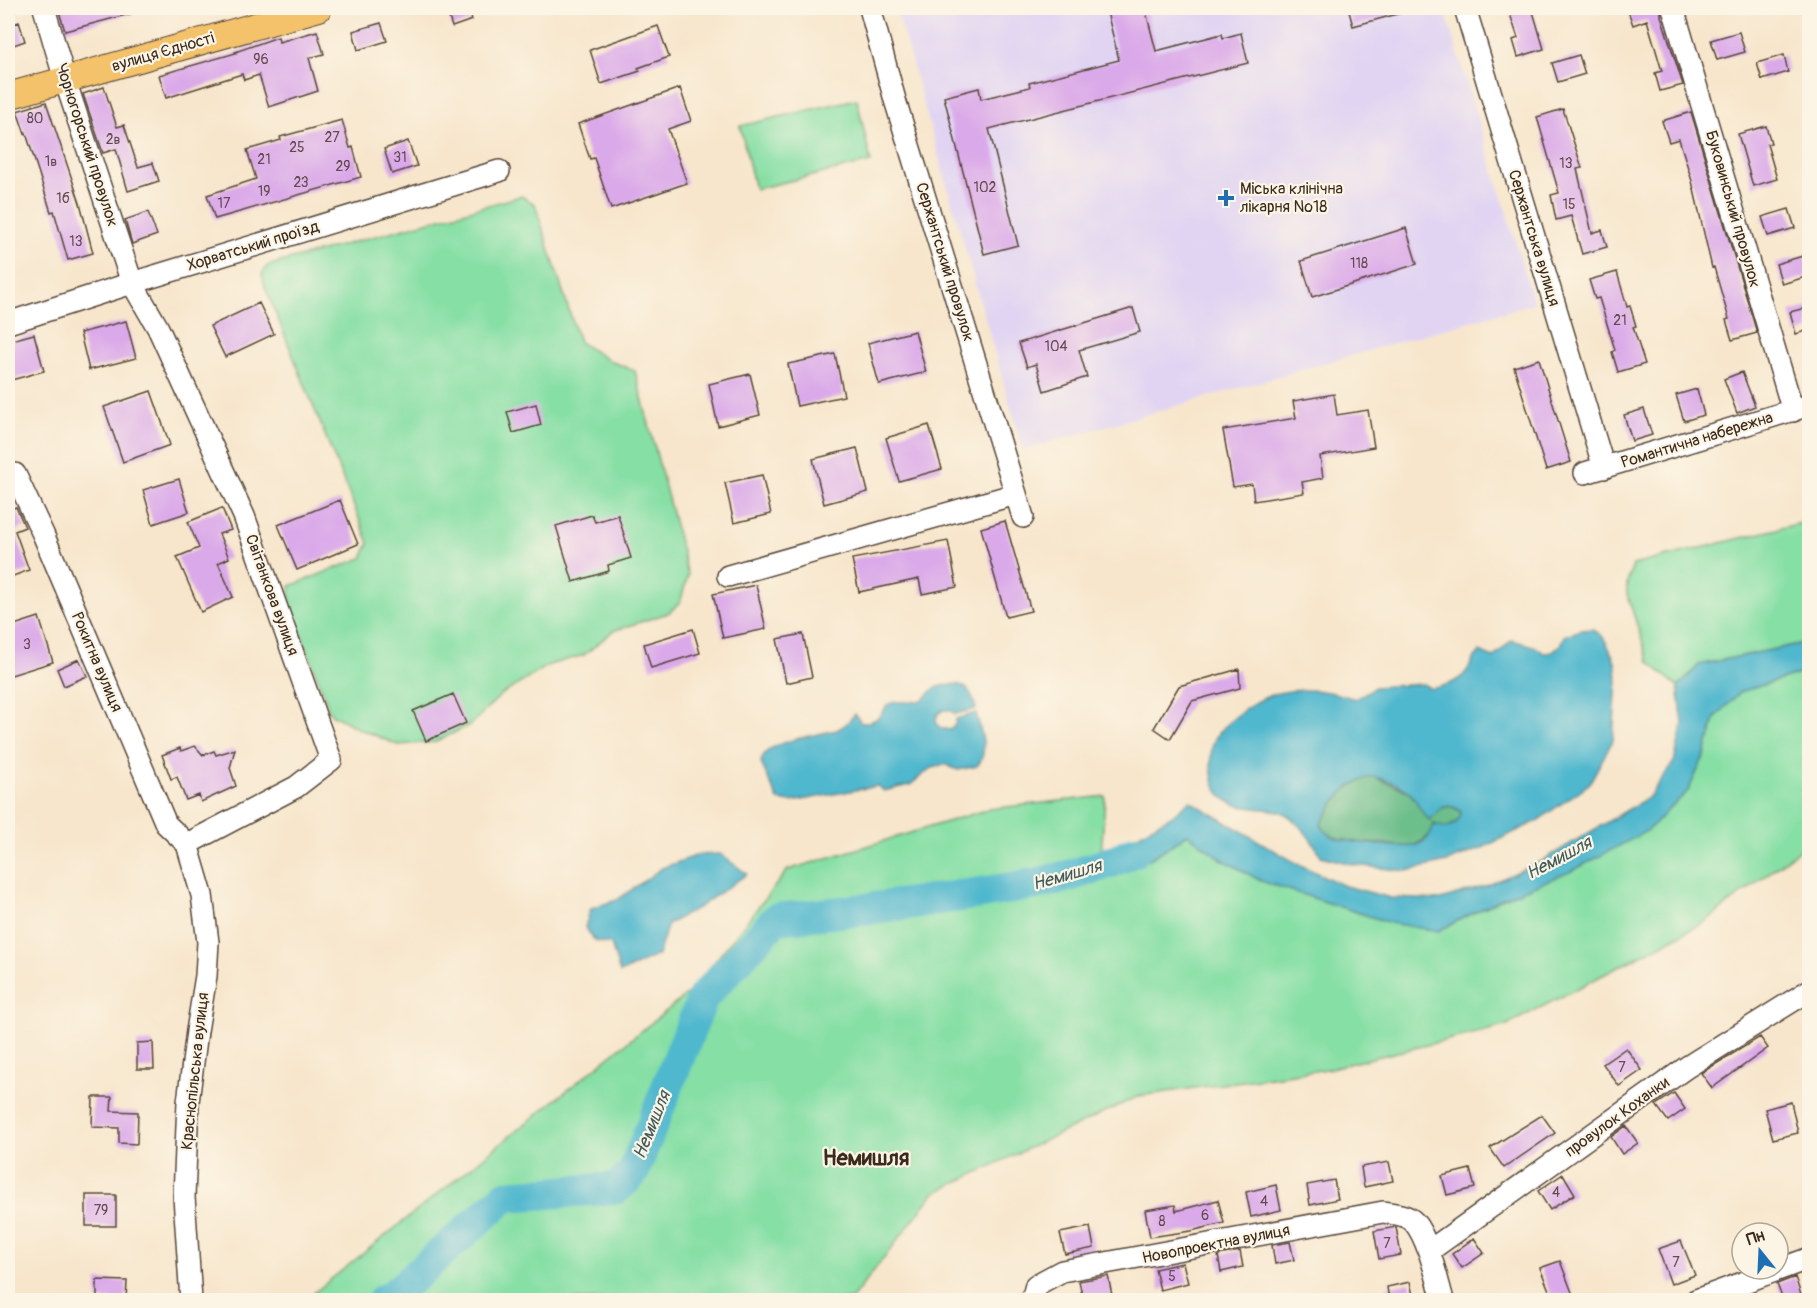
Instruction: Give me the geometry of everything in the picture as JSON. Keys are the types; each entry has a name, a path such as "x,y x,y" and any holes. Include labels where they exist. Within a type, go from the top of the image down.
{"main road":[{"name":"вулиця Єдності","path":"8,96 311,9"}],"street":[{"name":"Чорногорський провулок","path":"44,8 65,80 132,283"},
{"name":"Сержантський провулок","path":"870,8 895,99 1023,517"},
{"name":"Сержантська вулиця","path":"1465,8 1594,471"},
{"name":"Буковинський провулок","path":"1673,8 1801,408"},
{"name":"Хорватський проїзд","path":"8,323 499,171"},
{"name":"Світанкова вулиця","path":"132,283 158,328 244,516 331,760 296,787 187,844"},
{"name":"Романтична набережна","path":"1594,471 1801,408"},
{"name":"Рокитна вулиця","path":"15,474 44,534 166,824 187,844"},
{"path":"728,576 1016,494"},
{"name":"Краснопільська вулиця","path":"187,844 202,895 208,942 206,976 188,1102 184,1197 191,1300"},
{"name":"провулок Коханки","path":"1429,1251 1687,1067 1809,990"},
{"name":"Новопроектна вулиця","path":"1032,1300 1036,1285 1062,1271 1383,1212 1413,1220 1429,1251"},
{"path":"1429,1251 1443,1300"},
{"path":"1696,1300 1809,1258"}],"shaded area":[{"name":"Міська клінічна лікарня №18","path":"896,8 1444,8 1534,303 1023,450"}],"green space":[{"path":"857,99 871,162 755,189 740,126"},
{"path":"521,196 535,204 579,342 608,360 635,371 688,575 680,603 668,613 613,631 584,655 549,665 501,695 470,725 435,742 398,745 331,714 290,604 290,586 362,558 369,543 265,287 262,274 267,266"},
{"path":"1809,521 1809,642 1699,665 1678,687 1649,662 1627,594 1627,583 1633,565"},
{"path":"1809,671 1809,842 1705,922 1505,1026 1327,1069 1139,1096 934,1193 851,1300 305,1300 690,992 788,870 989,809 1105,796 1101,856 1091,875 1116,876 1151,858 1188,834 1220,858 1438,931 1503,898 1688,791 1705,754 1715,718 1740,692"},
{"path":"1375,777 1440,809 1453,808 1461,813 1460,818 1454,824 1409,847 1349,842 1325,831 1321,824 1342,793 1357,782"}],"water":[{"path":"1593,629 1603,637 1615,661 1617,678 1613,740 1589,784 1537,821 1480,849 1447,862 1406,871 1355,865 1321,856 1304,831 1293,819 1282,812 1234,804 1221,795 1215,785 1211,759 1215,738 1238,715 1270,695 1308,690 1336,693 1355,699 1375,687 1423,684 1431,689 1459,679 1480,652 1493,658 1512,640 1536,647 1544,653 1553,652 1560,645 1564,636 1581,630","holes":["1375,777 1396,784 1410,793 1424,815 1430,820 1441,809 1448,806 1461,812 1458,821 1446,828 1434,824 1426,839 1411,846 1350,841 1334,837 1326,832 1321,824 1343,793 1357,782"]},
{"path":"1809,642 1809,671 1740,692 1715,718 1705,754 1688,791 1647,831 1572,871 1503,898 1438,931 1390,923 1261,881 1220,858 1188,834 1151,858 1116,876 1090,876 1101,856 1171,816 1190,801 1296,863 1345,886 1391,898 1441,900 1486,886 1542,861 1649,797 1674,762 1683,724 1678,687 1699,665"},
{"path":"957,684 968,690 976,709 955,714 950,710 943,710 937,715 936,722 940,728 950,730 955,725 956,719 976,713 983,747 983,754 977,766 958,770 944,764 930,769 910,785 884,791 877,786 791,802 778,800 761,763 765,753 774,747 837,730 855,714 861,723 875,720 891,703 919,701 934,689"},
{"path":"720,854 747,874 699,907 668,924 658,955 620,973 611,944 595,941 585,927 591,908 617,900 662,868 698,855"}],"building":[{"path":"58,8 136,8 137,12 65,31"},
{"path":"446,8 469,8 472,20 452,27"},
{"path":"1106,8 1145,8 1156,51 1222,34 1223,38 1241,33 1248,63 989,129 1018,245 984,254 944,97 979,88 981,99 1030,87 1029,83 1119,60"},
{"path":"1348,8 1404,8 1405,12 1353,26"},
{"path":"1508,8 1532,8 1544,49 1518,57 1513,40 1518,38"},
{"path":"1627,8 1661,8 1661,16 1683,85 1660,91 1655,73 1662,71 1647,20 1633,25"},
{"path":"19,22 25,41 8,47 8,26"},
{"path":"381,23 387,41 358,50 353,31"},
{"path":"658,26 669,57 638,68 640,71 601,84 590,50"},
{"path":"317,31 324,54 309,58 318,91 269,107 259,75 244,80 242,74 166,98 159,75 236,53 278,37 279,42"},
{"path":"1739,32 1745,52 1717,60 1711,40"},
{"path":"1579,55 1585,74 1558,82 1552,63"},
{"path":"1784,55 1788,72 1762,80 1757,63"},
{"path":"104,87 117,127 124,125 138,167 153,163 159,181 128,191 116,149 103,153 83,94"},
{"path":"680,88 691,121 668,129 687,183 611,209 594,158 590,159 578,124"},
{"path":"46,102 80,203 93,253 68,260 54,211 51,212 17,111"},
{"path":"1563,109 1582,168 1577,169 1592,233 1602,230 1607,247 1582,254 1571,216 1556,220 1551,195 1559,193 1537,117"},
{"path":"1691,112 1757,333 1732,340 1726,320 1729,319 1714,267 1712,268 1692,181 1679,139 1669,142 1662,121"},
{"path":"342,120 350,148 353,147 361,177 215,219 207,195 256,179 247,150 281,140 280,137"},
{"path":"1766,126 1771,143 1767,144 1777,179 1753,186 1738,134"},
{"path":"408,141 417,166 392,174 384,149"},
{"path":"1789,209 1795,228 1768,236 1762,217"},
{"path":"148,212 157,235 132,244 125,220"},
{"path":"1406,228 1417,264 1312,297 1301,261"},
{"path":"1806,255 1809,276 1782,284 1776,264"},
{"path":"1617,272 1627,307 1630,306 1636,326 1633,327 1645,364 1618,372 1612,352 1615,350 1599,298 1595,299 1589,280"},
{"path":"259,303 274,334 225,357 210,326"},
{"path":"1809,307 1809,330 1796,334 1790,312"},
{"path":"1133,308 1140,332 1079,350 1087,377 1044,391 1036,364 1027,367 1019,343"},
{"path":"126,321 136,358 89,370 80,333"},
{"path":"915,331 926,372 879,384 868,343"},
{"path":"34,334 44,371 8,381 8,341"},
{"path":"835,354 844,396 797,406 788,364"},
{"path":"1539,359 1571,462 1546,470 1514,367"},
{"path":"1742,372 1755,406 1737,413 1724,379"},
{"path":"750,374 760,415 718,426 709,384"},
{"path":"1697,389 1704,415 1684,421 1676,395"},
{"path":"151,391 170,445 123,462 104,407"},
{"path":"1334,394 1337,415 1368,410 1374,447 1320,456 1323,478 1302,482 1304,493 1254,501 1252,484 1233,487 1223,430 1296,418 1293,401"},
{"path":"536,404 541,425 513,433 507,412"},
{"path":"1644,409 1652,435 1632,441 1624,415"},
{"path":"929,425 942,469 899,481 886,438"},
{"path":"857,448 868,492 824,504 813,459"},
{"path":"762,475 771,514 734,523 725,483"},
{"path":"179,479 189,512 153,524 143,490"},
{"path":"340,500 358,544 297,570 278,525"},
{"path":"16,507 25,527 15,531 29,570 8,578 8,510"},
{"path":"222,508 231,530 219,534 229,558 218,563 233,597 201,612 177,557 199,548 188,522"},
{"path":"592,515 595,522 618,515 631,558 608,565 609,571 573,582 556,526"},
{"path":"1005,521 1031,611 1006,617 981,528"},
{"path":"948,541 957,587 922,594 919,579 859,592 852,559"},
{"path":"756,585 766,629 723,638 713,594"},
{"path":"39,617 53,662 8,676 8,627"},
{"path":"693,629 700,653 651,668 644,644"},
{"path":"803,634 812,677 786,683 777,639"},
{"path":"79,659 87,676 64,686 57,669"},
{"path":"1239,669 1240,688 1192,701 1170,739 1154,728 1179,686"},
{"path":"453,694 466,723 426,741 413,711"},
{"path":"195,746 203,755 214,751 216,755 235,749 230,768 236,786 201,802 199,795 186,800 177,777 171,779 162,755 180,748 181,751"},
{"path":"1760,1037 1768,1048 1712,1088 1701,1073"},
{"path":"153,1042 154,1069 137,1069 137,1043"},
{"path":"1626,1048 1642,1070 1619,1086 1603,1064"},
{"path":"1674,1093 1685,1109 1668,1121 1656,1105"},
{"path":"93,1097 112,1097 111,1111 138,1112 137,1144 119,1143 119,1128 92,1127"},
{"path":"1791,1102 1798,1133 1773,1139 1765,1109"},
{"path":"1542,1115 1555,1133 1504,1168 1490,1148"},
{"path":"1626,1126 1638,1143 1622,1154 1611,1137"},
{"path":"1389,1162 1393,1181 1364,1187 1361,1167"},
{"path":"1470,1169 1475,1188 1447,1195 1442,1176"},
{"path":"1563,1174 1575,1194 1550,1210 1538,1191"},
{"path":"1334,1180 1338,1199 1310,1205 1307,1185"},
{"path":"1276,1185 1281,1210 1251,1217 1246,1192"},
{"path":"86,1195 116,1195 116,1226 86,1226"},
{"path":"1218,1200 1224,1223 1150,1237 1145,1210 1175,1205 1176,1211"},
{"path":"1090,1227 1094,1248 1065,1254 1060,1233"},
{"path":"1396,1227 1401,1255 1379,1259 1374,1231"},
{"path":"1474,1238 1484,1253 1462,1268 1452,1254"},
{"path":"1681,1241 1695,1275 1671,1284 1658,1249"},
{"path":"1290,1242 1294,1260 1275,1264 1272,1245"},
{"path":"1240,1251 1243,1267 1221,1272 1218,1255"},
{"path":"1560,1261 1573,1295 1553,1300 1540,1268"},
{"path":"1183,1263 1188,1283 1160,1290 1155,1269"},
{"path":"1108,1276 1113,1300 1083,1300 1079,1281"},
{"path":"1795,1277 1801,1295 1783,1300 1777,1284 1790,1281"},
{"path":"97,1280 127,1281 126,1300 97,1300"},
{"path":"1410,1282 1414,1300 1389,1300 1387,1287"}],"waterway":[{"name":"Немишля","path":"383,1300 393,1295 506,1196 617,1188 633,1173 703,997 776,919 977,894 1046,882 1091,869 1135,851"}],"place":[{"name":"Міська клінічна лікарня №18","path":"1226,198"}],"district":[{"name":"Немишля","path":"866,1158"}]}
